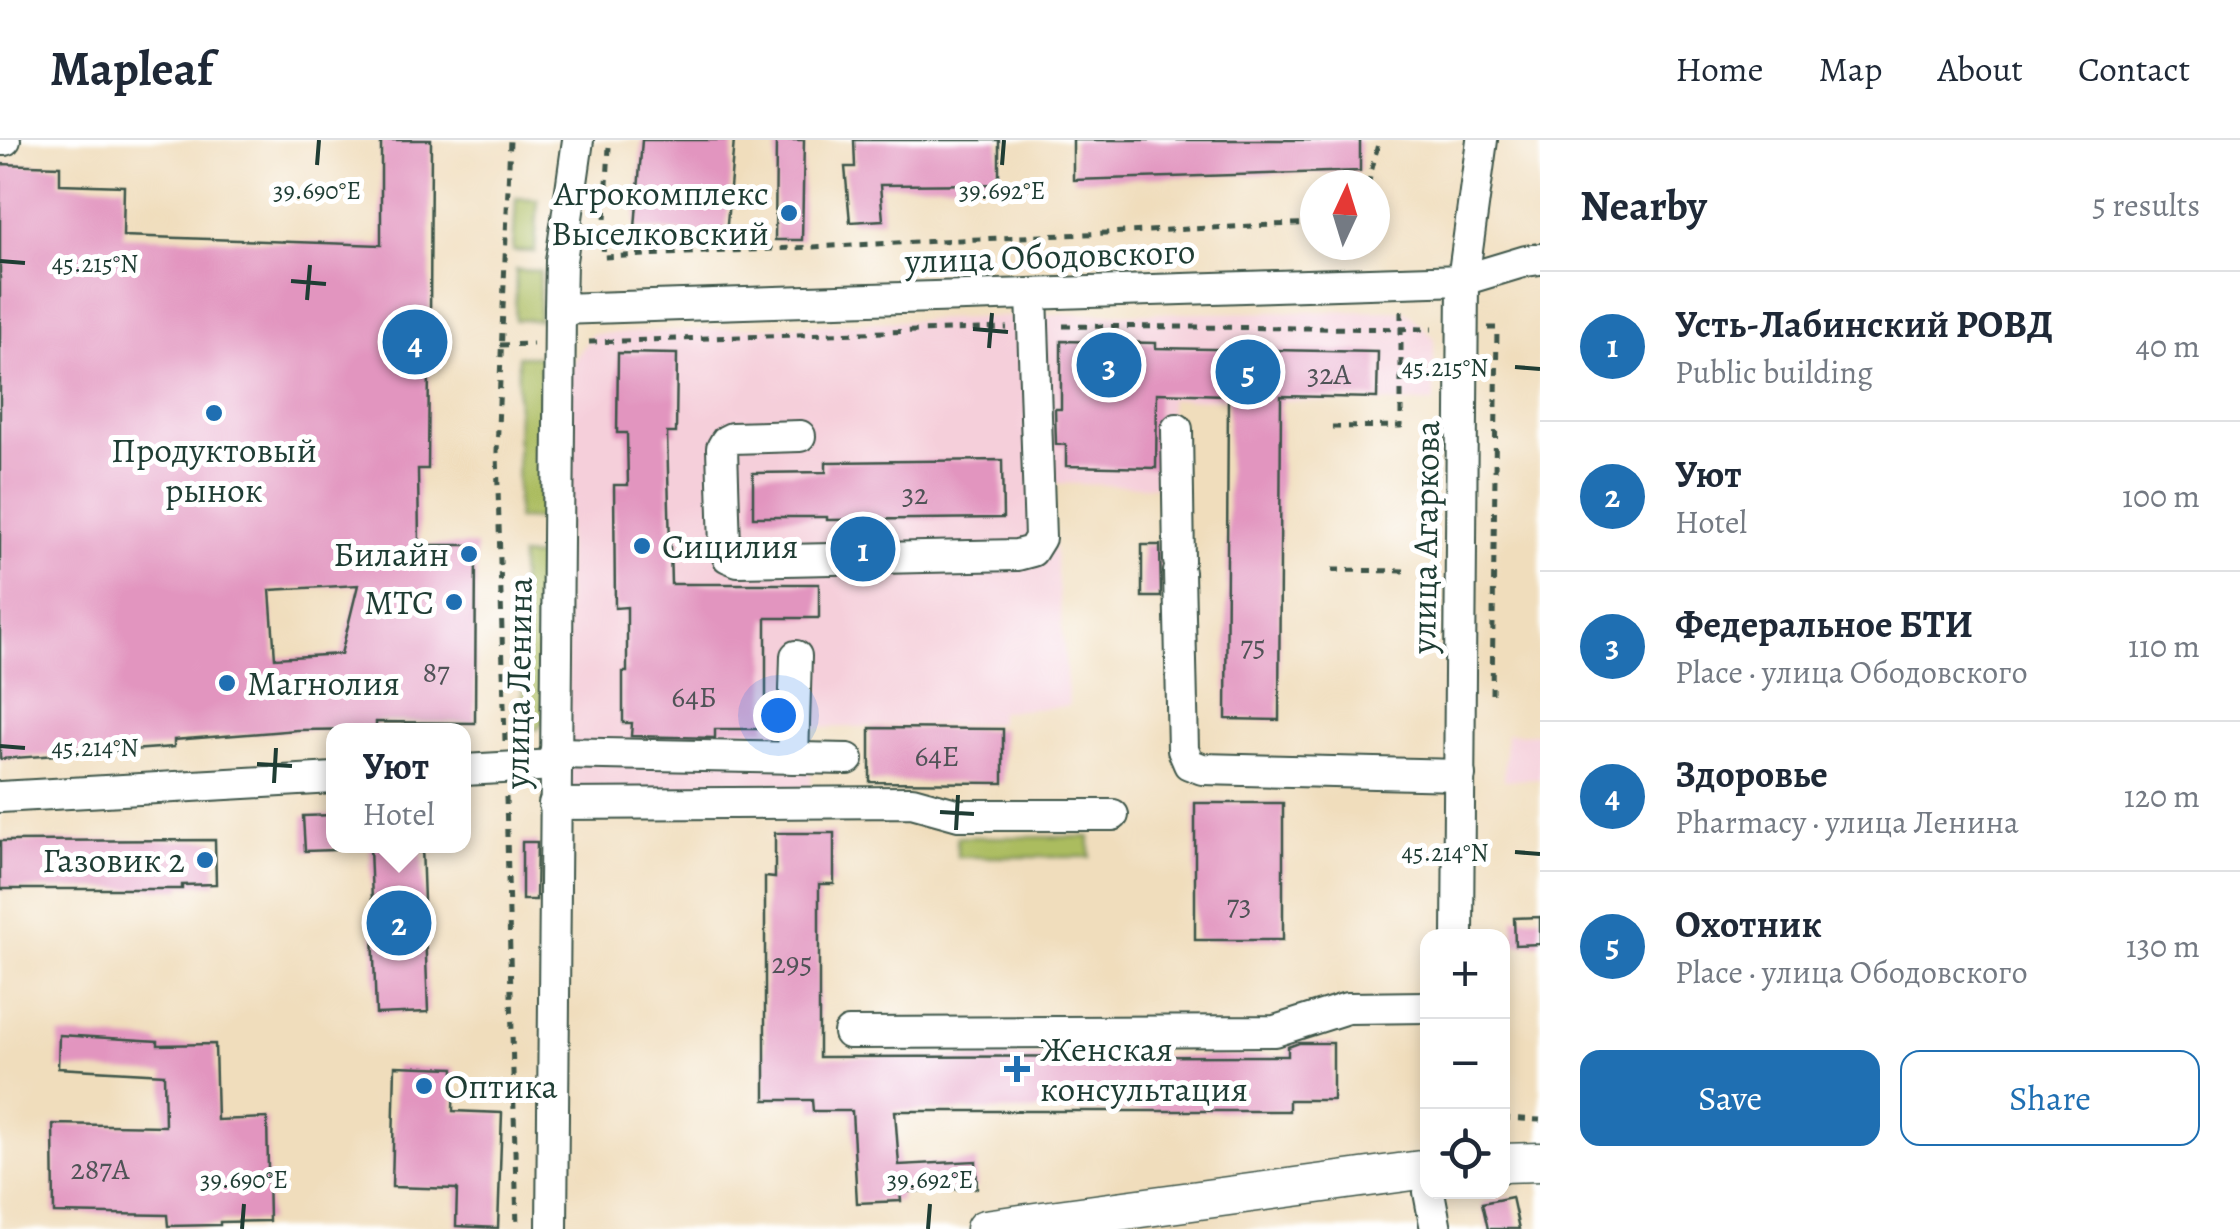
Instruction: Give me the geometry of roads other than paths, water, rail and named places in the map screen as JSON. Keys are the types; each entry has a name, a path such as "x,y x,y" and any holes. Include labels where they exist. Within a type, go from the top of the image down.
{"main road":[{"path":"1510,1164 1540,1162"},
{"path":"986,1229 1420,1179"}],"street":[{"name":"улица Ленина","path":"552,1229 561,260 578,140"},
{"name":"улица Агаркова","path":"1458,929 1463,280 1482,140"},
{"name":"улица Ободовского","path":"560,310 1463,280 1540,259"},
{"path":"800,436 726,441 722,448 728,557 738,561 798,560 1018,555 1032,551 1040,538 1032,294"},
{"path":"1177,429 1183,750 1189,764 1202,769 1460,775"},
{"path":"793,758 796,656"},
{"path":"471,770 555,759 848,758"},
{"path":"0,797 326,778"},
{"path":"554,804 912,802 959,815 1114,815"},
{"path":"849,1032 1275,1031 1347,1008 1420,1007"},
{"path":"1431,1199 1436,1229"}],"place":[{"name":"Агрокомплекс Выселковский","path":"789,213"},
{"name":"Здоровье","path":"415,342"},
{"name":"Федеральное БТИ","path":"1109,365"},
{"name":"Охотник","path":"1248,372"},
{"name":"Продуктовый рынок","path":"214,413"},
{"name":"Сицилия","path":"642,546"},
{"name":"Усть-Лабинский РОВД","path":"863,549"},
{"name":"Билайн","path":"469,554"},
{"name":"МТС","path":"454,602"},
{"name":"Магнолия","path":"227,683"},
{"name":"Газовик 2","path":"205,860"},
{"name":"Уют","path":"399,923"},
{"name":"Женская консультация","path":"1017,1069"},
{"name":"Оптика","path":"424,1086"}]}
